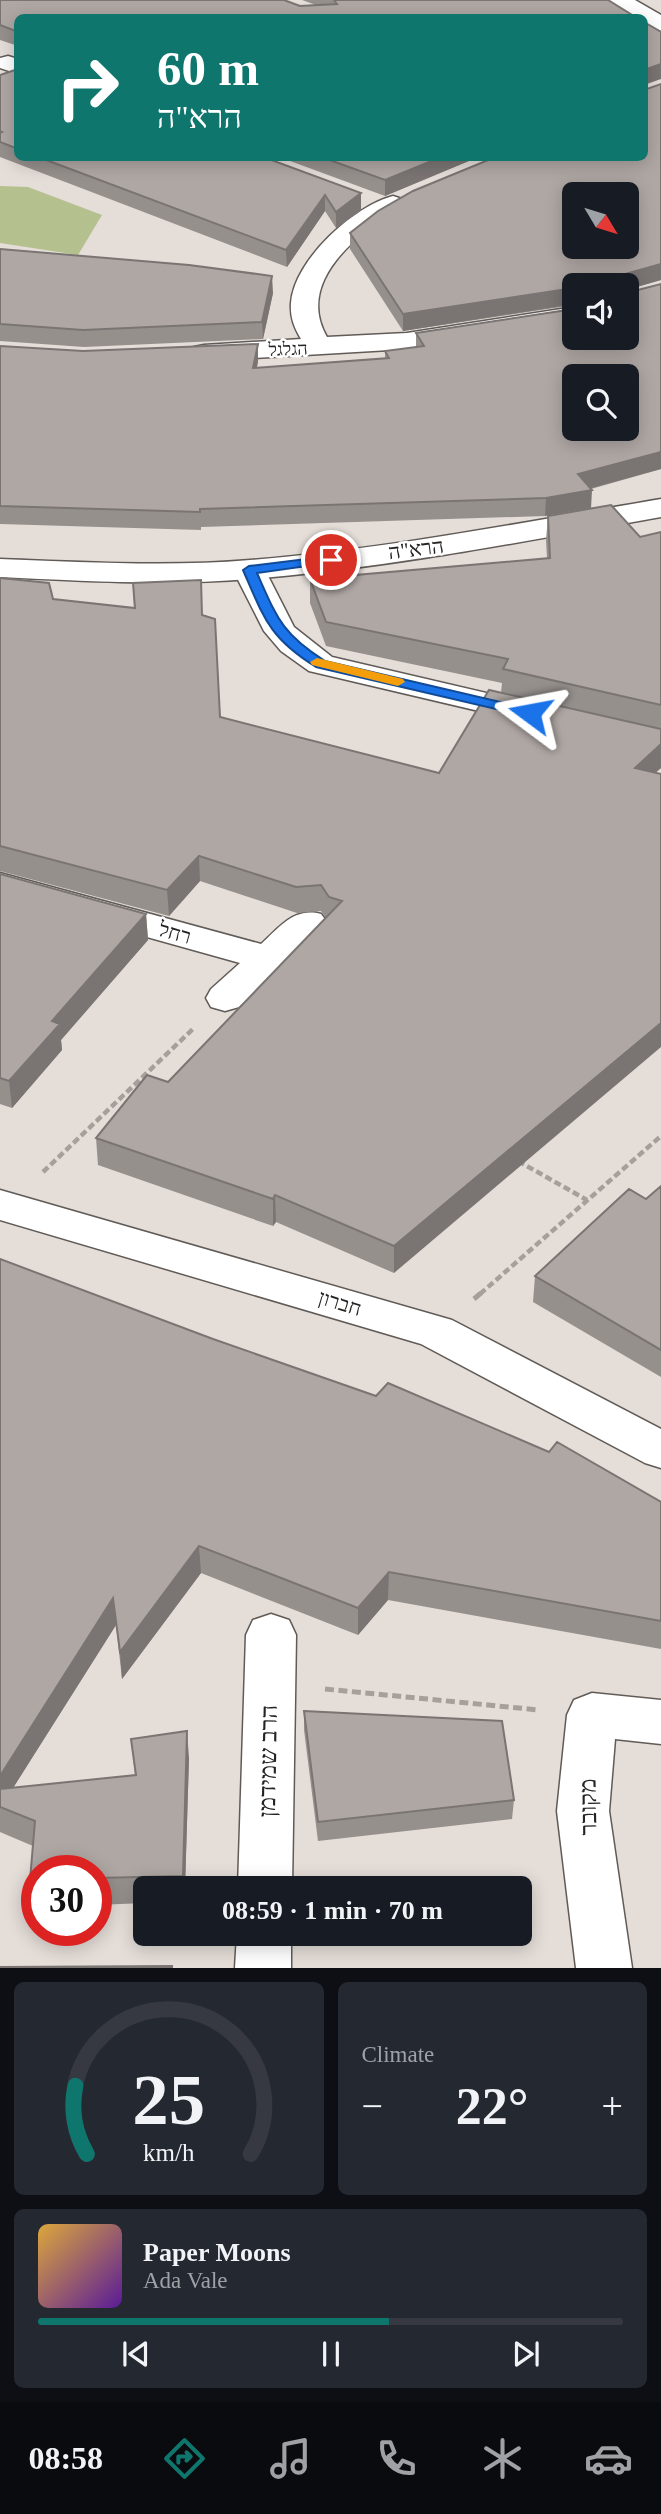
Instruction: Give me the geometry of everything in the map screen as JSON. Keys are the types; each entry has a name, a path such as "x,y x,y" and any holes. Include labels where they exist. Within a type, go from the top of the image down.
{"street":[{"path":"619,0 644,14"},
{"path":"320,348 305,319 304,301 311,277 337,242 374,203 412,196"},
{"name":"הגלגל","path":"181,354 407,341 562,317"},
{"name":"הרא\"ה","path":"0,568 94,572 249,570 454,544 661,508"},
{"path":"249,570 274,625 295,648 321,664 566,721"},
{"name":"רחל","path":"0,884 268,959"},
{"path":"225,998 308,922"},
{"name":"חברון","path":"2,1209 436,1332 661,1450"},
{"name":"הרב שמידמן","path":"265,1876 270,1659"},
{"path":"592,1715 661,1721"},
{"name":"מקובר","path":"592,1715 583,1811 604,1968"},
{"path":"264,1946 264,1968"}],"path":[{"path":"2,1209 225,998"},
{"path":"436,1332 661,1136"},
{"path":"506,1155 587,1200"},
{"path":"270,1659 592,1715"}],"green space":[{"path":"0,186 28,187 102,215 78,255 0,243"}],"building":[{"path":"0,0 284,0 300,6 337,4 334,0 608,0 631,14 14,14 14,30 0,25"},
{"path":"648,24 661,32 661,64 648,69"},
{"path":"14,70 14,147 0,142 0,75"},
{"path":"661,84 661,264 629,273 562,273 562,290 403,314 350,233 378,211 413,191 486,161 648,161 648,89"},
{"path":"49,161 274,161 361,193 336,212 325,195 286,250"},
{"path":"332,161 432,161 385,180"},
{"path":"0,249 189,265 272,276 262,322 83,330 0,324"},
{"path":"661,284 661,452 578,474 592,490 546,498 200,509 200,512 0,506 0,346 83,351 258,344 253,368 389,358 385,351 424,346 416,333 562,311 562,350 639,350 639,290"},
{"path":"611,505 640,537 661,532 661,705 503,669 508,659 326,622 310,579 550,558 548,516"},
{"path":"0,578 49,583 53,599 135,608 133,583 201,580 202,615 215,619 220,717 439,773 489,690 661,729 661,744 635,768 661,774 661,1023 394,1246 275,1195 273,1199 96,1138 147,1075 168,1082 342,901 329,897 321,885 296,887 199,856 167,890 0,846"},
{"path":"0,874 146,914 52,1021 60,1024 9,1081 0,1078"},
{"path":"661,1186 661,1350 535,1276 629,1189 646,1199"},
{"path":"0,1259 213,1339 376,1396 388,1383 549,1452 557,1442 661,1502 661,1621 389,1572 358,1608 199,1546 120,1652 113,1598 0,1776"},
{"path":"304,1711 502,1721 514,1800 318,1822"},
{"path":"187,1731 183,1876 112,1878 112,1855 32,1855 35,1821 0,1807 0,1789 136,1775 131,1739"},
{"path":"0,1967 172,1968 0,1968"}],"slow traffic":[{"path":"317,662 398,682"}],"route":[{"path":"331,560 249,570 274,625 295,648 321,664 530,713"}]}
